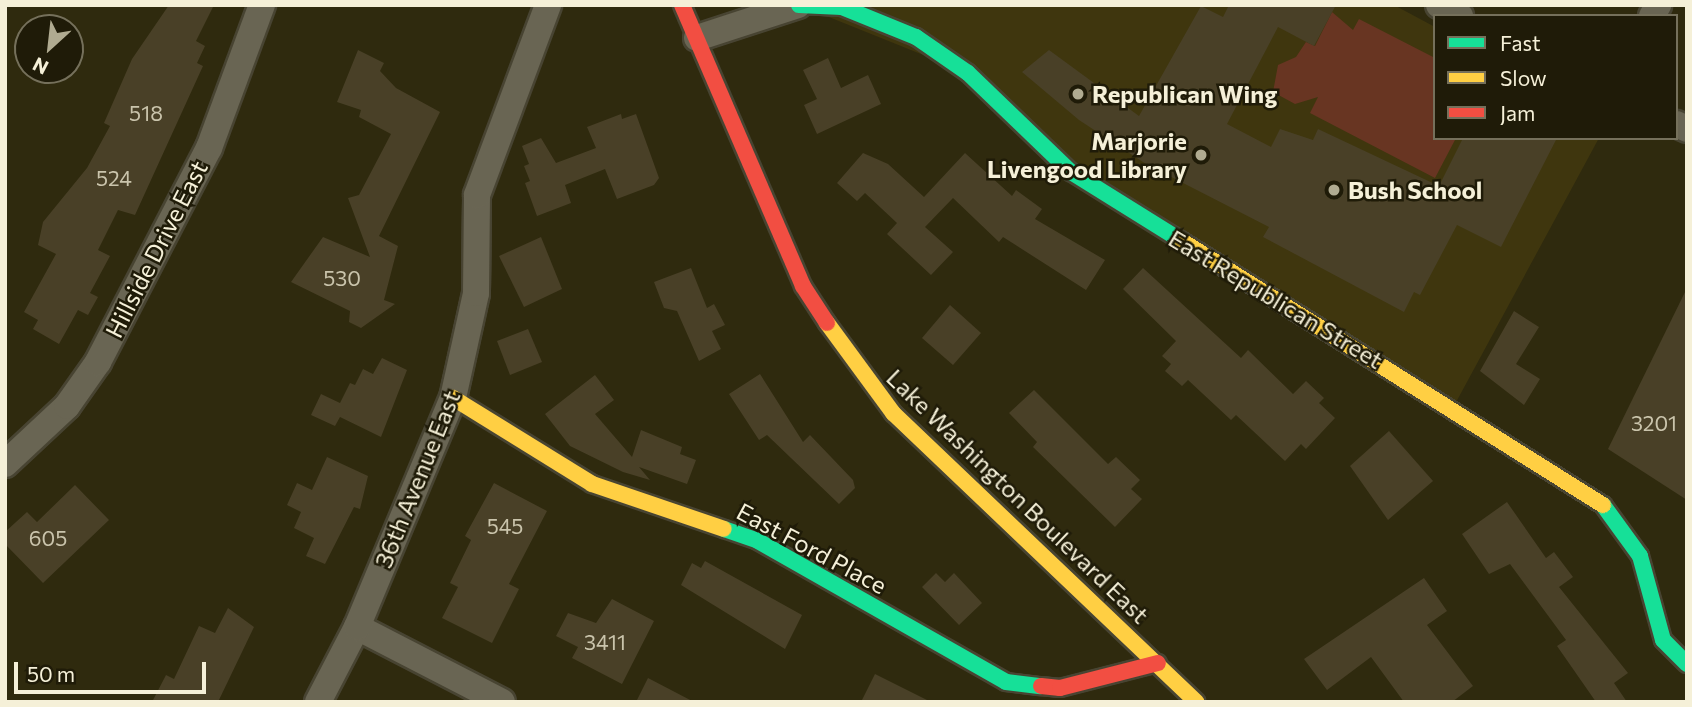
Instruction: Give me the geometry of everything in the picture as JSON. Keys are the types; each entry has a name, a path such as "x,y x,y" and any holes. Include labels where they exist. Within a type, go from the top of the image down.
{"street":[{"name":"Hillside Drive East","path":"5,464 67,406 98,362 209,148 262,5"},
{"name":"36th Avenue East","path":"318,702 357,627 453,398 476,293 477,195 548,5"},
{"name":"Lake Washington Boulevard East","path":"682,5 803,286 854,365 893,413 1197,702"},
{"name":"East Republican Street","path":"697,38 798,5 842,7 916,37 968,73 1070,172 1600,501 1640,556 1663,640 1687,664"},
{"path":"1439,5 1456,14"},
{"name":"East Ford Place","path":"453,398 592,484 731,528 1006,682 1060,688 1158,663"},
{"path":"357,627 502,702"}],"shaded area":[{"name":"Bush School","path":"799,5 1394,5 1433,26 1433,140 1598,140 1454,406 1124,207 968,73"},
{"path":"1332,12 1353,30 1359,19 1433,57 1433,140 1455,140 1435,178 1310,113 1318,97 1295,104 1273,92 1278,65 1296,57 1306,42 1315,46"}],"building":[{"path":"169,5 214,5 196,41 205,46 197,63 203,66 135,215 118,210 98,250 110,256 90,293 98,297 88,315 78,310 59,344 33,329 38,320 24,312 56,254 38,245 43,222 87,168 110,126 104,123 132,59"},
{"path":"1229,5 1336,5 1314,46 1278,27 1227,124 1271,147 1280,129 1313,140 1318,129 1439,186 1462,140 1556,140 1501,247 1457,225 1420,295 1414,292 1404,312 1263,237 1269,227 1146,164 1079,120 1022,72 1049,50 1139,116 1201,6 1223,17"},
{"path":"358,50 384,63 380,71 396,88 440,112 379,236 398,246 384,300 395,304 361,328 349,322 350,311 291,282 323,237 370,257 348,198 359,195 391,134 359,117 361,110 337,102"},
{"path":"828,58 841,88 868,75 881,104 817,134 804,105 817,99 803,70"},
{"path":"621,114 622,119 636,114 659,178 654,185 617,199 605,169 565,185 571,203 537,216 525,183 530,181 524,166 529,164 522,146 541,138 556,163 596,148 587,127"},
{"path":"863,153 888,164 924,197 965,153 1012,196 1016,190 1042,209 1035,219 1105,260 1086,290 1003,237 999,242 953,198 925,227 953,252 931,275 887,234 897,223 865,193 857,201 837,183"},
{"path":"541,237 562,289 524,307 499,256"},
{"path":"691,268 707,308 714,304 725,325 712,331 721,349 699,361 677,311 664,308 654,282"},
{"path":"1143,268 1241,358 1248,350 1293,394 1306,381 1324,398 1319,403 1335,418 1306,449 1301,444 1285,461 1236,415 1231,420 1188,380 1182,386 1165,371 1171,364 1162,356 1176,341 1123,289"},
{"path":"1687,288 1687,500 1608,449"},
{"path":"950,305 981,333 953,365 922,338"},
{"path":"1514,311 1539,327 1516,364 1540,379 1524,405 1480,371"},
{"path":"528,329 542,362 510,375 497,341"},
{"path":"382,358 407,370 381,437 340,417 335,426 311,415 321,394 340,403 350,383 355,385 363,369 373,374"},
{"path":"760,374 803,442 810,435 853,480 855,488 839,504 767,435 759,440 729,394"},
{"path":"595,375 614,400 595,414 632,457 641,430 682,447 680,454 696,460 687,484 639,467 650,480 623,472 570,446 545,414"},
{"path":"1034,390 1108,464 1116,457 1140,480 1131,489 1142,499 1115,527 1033,447 1037,442 1009,413"},
{"path":"1389,431 1433,481 1388,520 1350,466"},
{"path":"327,457 368,476 360,509 354,507 325,564 306,556 314,538 294,528 301,512 287,505 297,483 312,490"},
{"path":"494,483 547,511 509,584 519,589 492,643 442,618 458,587 450,583 471,540 465,536"},
{"path":"75,485 109,520 43,583 5,544 5,532 27,512 37,522"},
{"path":"1507,502 1546,558 1554,552 1573,577 1559,587 1628,673 1614,683 1627,702 1596,702 1557,646 1566,640 1510,564 1489,574 1462,534"},
{"path":"705,561 802,615 785,649 681,585 692,563 701,568"},
{"path":"936,573 945,582 954,573 982,603 959,625 922,587"},
{"path":"1424,578 1447,611 1427,625 1473,686 1452,702 1404,702 1371,657 1327,690 1304,659"},
{"path":"612,599 654,621 622,684 572,658 578,647 556,636 568,613 596,623"},
{"path":"228,608 254,627 218,702 152,702 166,675 174,679 199,626 215,633"},
{"path":"875,674 931,702 861,702"},
{"path":"648,678 694,702 636,702"}],"traffic: fast":[{"path":"799,5 842,7 916,37 968,73 1071,172 1182,241"},
{"path":"1603,505 1640,556 1663,640 1687,664"},
{"path":"724,529 758,541 1006,682 1041,686"}],"traffic: slow":[{"path":"1182,241 1603,505"},
{"path":"827,323 893,413 1197,702"},
{"path":"453,398 592,484 724,529"}],"traffic: jam":[{"path":"682,5 803,286 827,323"},
{"path":"1041,686 1060,688 1158,663"}],"place":[{"name":"Republican Wing","path":"1078,94"},
{"name":"Marjorie Livengood Library","path":"1201,155"},
{"name":"Bush School","path":"1334,190"}]}
